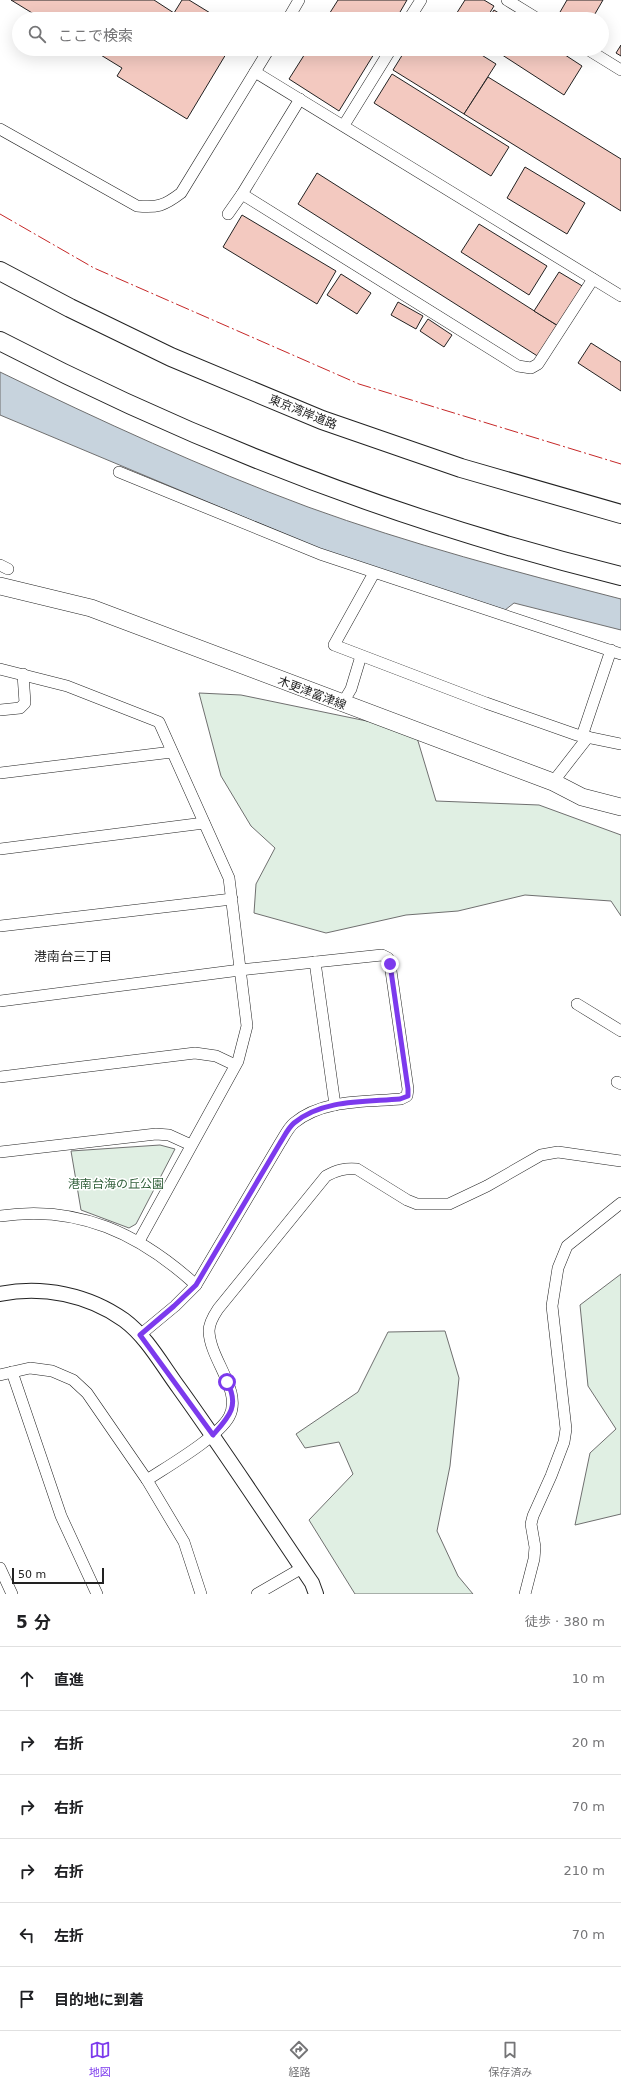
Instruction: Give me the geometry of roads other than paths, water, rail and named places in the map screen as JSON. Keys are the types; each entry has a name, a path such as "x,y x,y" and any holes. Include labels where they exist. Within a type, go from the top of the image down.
{"highway":[{"name":"東京湾岸道路","path":"0,272 171,357 322,420 461,468 621,514"},
{"path":"0,341 103,392 201,437 304,478 457,531 529,553 621,576"}],"main road":[{"name":"木更津富津線","path":"0,586 91,608 342,704 553,782 582,797 621,807"}],"street":[{"path":"292,12 299,0"},
{"path":"414,12 421,0"},
{"path":"507,0 527,12"},
{"path":"0,129 137,206 155,208 169,202 181,193 265,56"},
{"path":"344,125 387,56"},
{"path":"598,56 621,70"},
{"path":"255,72 344,125 621,296"},
{"path":"228,214 242,194 300,99"},
{"path":"242,194 518,366 532,368 538,364 593,279"},
{"path":"119,472 320,554 616,652 585,736 553,782"},
{"path":"374,573 334,645 486,703 585,736 621,744"},
{"path":"342,704 351,689 361,656"},
{"path":"0,669 67,686 159,722 229,878 247,1026 243,1045 235,1065 139,1241"},
{"path":"0,710 20,708 25,703 23,674"},
{"path":"0,773 172,752"},
{"path":"0,849 204,823"},
{"path":"0,926 232,899"},
{"path":"0,1001 240,970 382,955 388,958 408,1096 400,1099 336,1105 311,1112 293,1124 280,1143 196,1285 140,1335"},
{"path":"315,962 336,1105"},
{"path":"577,1004 621,1031"},
{"path":"0,1077 195,1052 216,1056 235,1065"},
{"path":"0,1152 156,1134 169,1135 191,1145"},
{"path":"147,1480 213,1435 228,1418 232,1408 233,1397 211,1346 209,1330 212,1320 218,1308 326,1176 336,1170 348,1168 357,1169 417,1204 449,1204 487,1186 541,1155 558,1152 621,1161"},
{"path":"525,1594 534,1560 535,1547 531,1524 564,1442 566,1429 552,1306 558,1268 567,1246 621,1203"},
{"path":"0,1216 16,1214 47,1214 81,1219 109,1227 139,1241 170,1261 196,1285"},
{"path":"0,1294 43,1290 81,1299 105,1309 124,1320 140,1335 213,1435 312,1583 316,1594"},
{"path":"0,1375 30,1368 52,1370 73,1380 87,1393 147,1480 184,1542 201,1594"},
{"path":"12,1372 61,1516 97,1594"},
{"path":"0,1568 12,1594"},
{"path":"257,1594 302,1568"}],"district":[{"name":"港南台三丁目","path":"73,956"}],"park label":[{"name":"港南台海の丘公園","path":"116,1184"}]}
